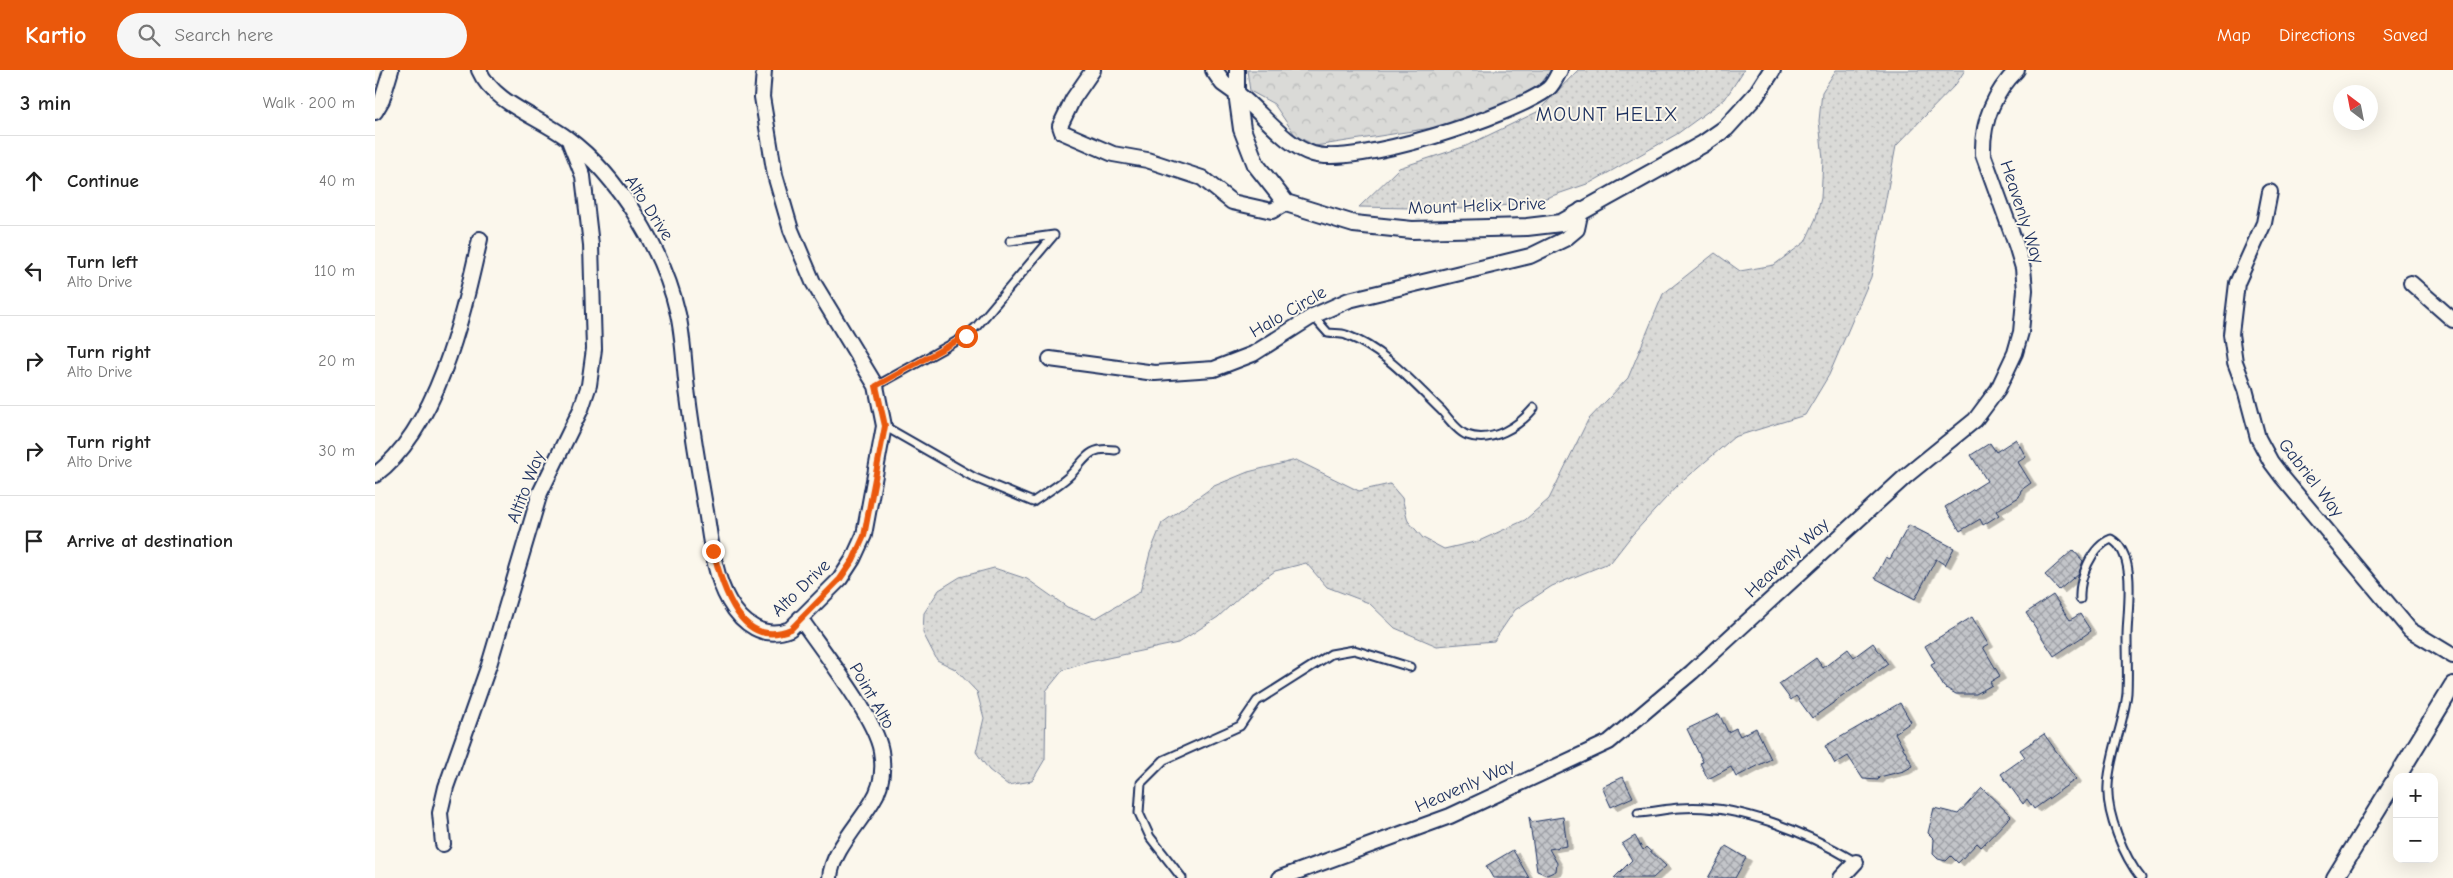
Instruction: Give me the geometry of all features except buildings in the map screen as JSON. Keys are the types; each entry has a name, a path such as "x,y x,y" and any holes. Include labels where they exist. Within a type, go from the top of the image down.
{"street":[{"path":"375,112 382,100 391,70"},
{"name":"Alto Drive","path":"479,70 491,90 569,140 600,169 654,243 678,314 690,419 713,551 728,600 745,620 759,631 782,632 791,629 840,579 853,560 864,536 885,426 876,386 813,282 791,230 775,175 761,97 764,70"},
{"path":"1093,70 1073,99 1060,126 1062,132 1113,154 1147,160 1202,178 1232,202 1271,211 1286,203 1257,165 1242,129 1237,93 1237,70"},
{"path":"1214,70 1223,83 1253,105 1298,149 1315,155 1333,156 1391,147 1467,126 1512,109 1549,88 1560,70"},
{"name":"Mount Helix Drive","path":"1286,203 1354,224 1412,230 1527,227 1561,223 1581,210 1703,144 1726,128 1756,95 1772,70"},
{"name":"Heavenly Way","path":"1280,878 1450,816 1609,742 1691,672 1892,488 1975,420 1987,406 2007,373 2021,332 2024,311 2023,268 1983,154 1982,140 1986,120 1993,101 2000,89 2017,70"},
{"name":"Altito Way","path":"443,844 440,813 446,787 489,665 540,493 581,409 589,385 594,349 591,245 583,176 569,140"},
{"name":"Gabriel Way","path":"2270,192 2264,224 2237,283 2231,334 2235,362 2245,389 2258,438 2271,462 2283,478 2410,630 2453,656"},
{"name":"Halo Circle","path":"1050,359 1155,372 1214,369 1253,354 1313,316 1349,300 1530,256 1565,239 1577,229 1581,210"},
{"path":"377,474 409,439 436,394 468,293 481,240"},
{"path":"2411,282 2453,320"},
{"name":"Point Alto","path":"801,618 864,712 881,749 883,774 874,801 840,850 829,878"},
{"path":"2399,773 2453,685"},
{"path":"2335,878 2393,784"},
{"path":"1841,878 1856,862"}],"lane":[{"path":"876,386 966,336 977,326 1054,234 1011,242"},
{"path":"1313,316 1327,333 1343,334 1369,346 1403,373 1466,435 1486,437 1501,433 1516,426 1534,408"},
{"path":"885,426 975,478 1033,502 1069,476 1084,456 1102,448 1115,450"},
{"path":"2080,599 2079,585 2092,557 2103,542 2111,539 2116,541 2123,553 2130,586 2127,694 2107,787 2116,832 2131,866 2141,878"},
{"path":"1182,878 1150,838 1139,813 1141,783 1164,760 1240,726 1257,701 1331,654 1354,650 1411,667"},
{"path":"1638,813 1681,808 1719,809 1786,827 1825,843 1856,862"}],"green space":[{"path":"1247,70 1551,70 1540,85 1494,110 1438,127 1315,146 1295,135 1274,104 1250,91"},
{"path":"1578,70 1744,70 1725,99 1677,134 1590,183 1531,203 1466,209 1359,207 1399,168 1466,146 1537,112"},
{"path":"1836,70 1965,70 1956,84 1896,146 1871,277 1829,375 1805,415 1734,437 1677,486 1632,535 1611,562 1552,586 1515,610 1494,641 1437,646 1395,628 1369,603 1327,587 1306,563 1275,571 1244,593 1218,617 1178,643 1089,662 1063,670 1046,691 1045,759 1032,781 1008,785 989,770 976,752 984,718 977,692 955,669 937,660 923,633 924,613 939,590 960,577 994,568 1027,579 1067,607 1096,618 1140,592 1150,553 1162,523 1214,486 1248,472 1296,460 1359,491 1390,484 1402,498 1408,521 1423,538 1444,549 1479,541 1525,520 1549,499 1588,420 1628,378 1663,294 1715,253 1740,271 1774,265 1805,242 1816,218 1821,198 1823,159 1819,121 1822,92"}],"district":[{"name":"MOUNT HELIX","path":"1607,114"}],"route":[{"path":"713,551 728,600 750,626 759,631 769,633 791,629 840,579 853,560 864,536 885,426 876,386 966,336"}]}
